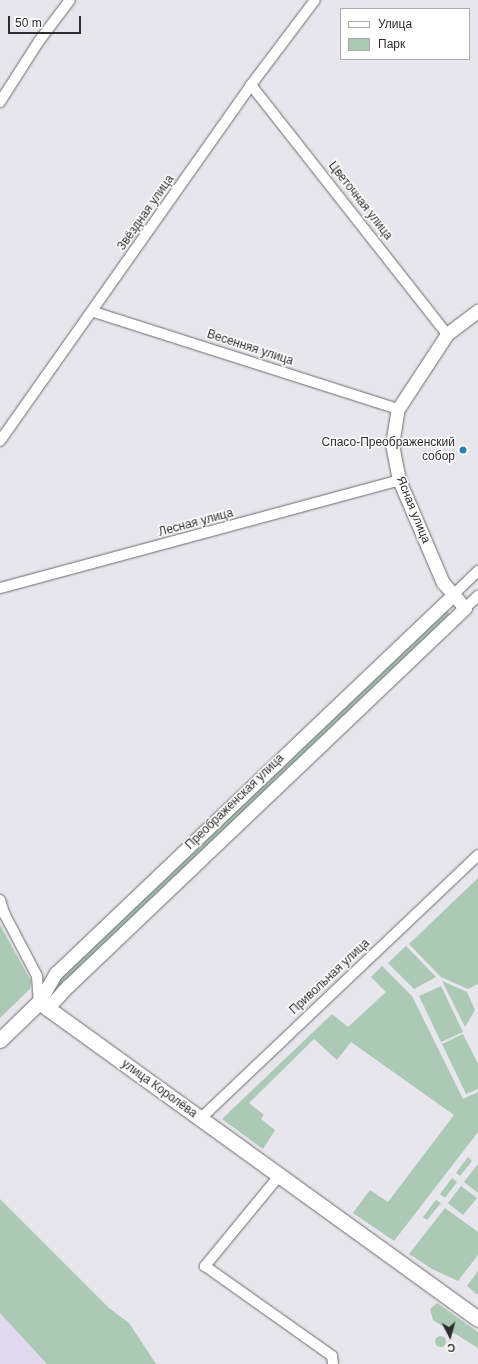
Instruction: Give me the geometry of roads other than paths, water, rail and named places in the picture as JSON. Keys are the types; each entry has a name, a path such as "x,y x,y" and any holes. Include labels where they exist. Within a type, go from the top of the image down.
{"main road":[{"name":"Преображенская улица","path":"0,1040 43,1006"},
{"name":"улица Королёва","path":"43,1006 478,1319"}],"street":[{"path":"0,102 40,40 70,0"},
{"name":"Звёздная улица","path":"0,441 94,312 251,85 315,0"},
{"name":"Цветочная улица","path":"251,85 447,334"},
{"name":"Ясная улица","path":"465,608 452,596 443,583 399,480 392,445 398,409 447,334 478,311"},
{"name":"Весенняя улица","path":"94,312 398,409"},
{"name":"Лесная улица","path":"0,588 399,480"},
{"name":"Преображенская улица","path":"43,1006 56,973 478,571"},
{"name":"Преображенская улица","path":"43,1006 68,986 478,596"},
{"name":"Привольная улица","path":"200,1119 478,855"},
{"path":"0,900 5,915 37,976 43,1006"},
{"path":"279,1176 205,1266 332,1356 333,1364"}],"place":[{"name":"Спасо-Преображенский собор","path":"463,450"}]}
